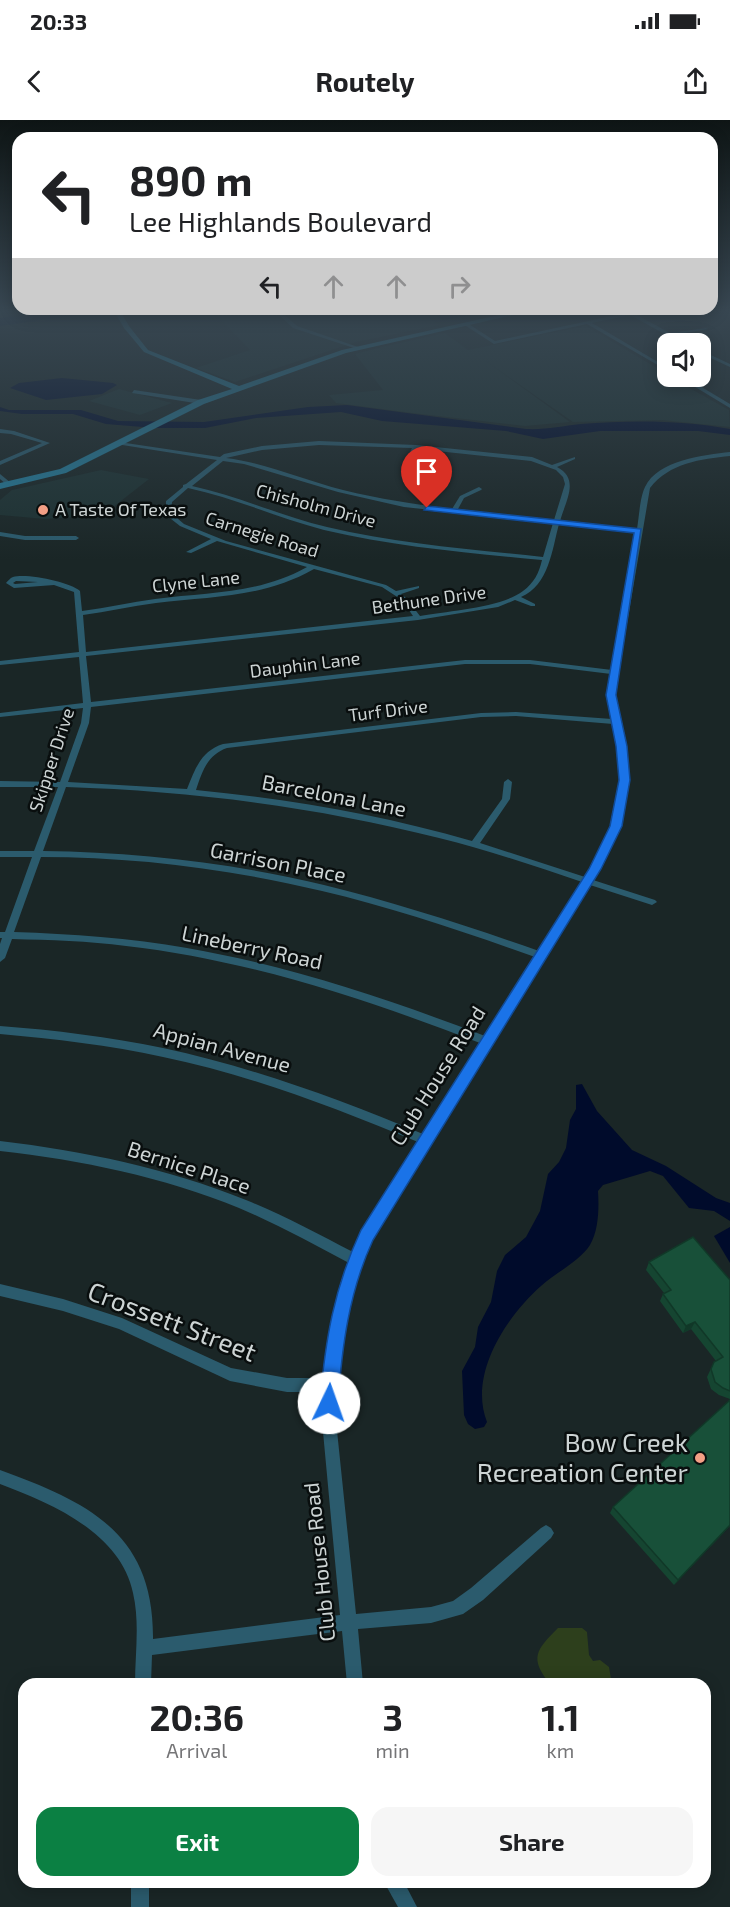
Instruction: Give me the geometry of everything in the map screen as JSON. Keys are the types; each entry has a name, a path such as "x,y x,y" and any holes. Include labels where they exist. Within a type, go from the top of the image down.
{"street":[{"path":"137,392 201,402"},
{"path":"0,476 4,485 63,471 201,402 226,392"},
{"path":"707,392 730,406"},
{"path":"0,431 12,432 47,443 0,463"},
{"path":"221,458 247,450 301,444 360,443 521,458 553,466 573,458"},
{"path":"119,444 221,458 308,478 364,497 454,511 638,531"},
{"path":"409,460 416,447"},
{"name":"Club House Road","path":"354,1678 329,1421 329,1385 340,1309 367,1235 587,881 610,840 621,808 624,763 614,722 611,695 647,488 663,472 690,461 730,454"},
{"name":"Carnegie Road","path":"221,458 169,501 168,514 182,525 217,539 312,567 363,578 397,593 418,618"},
{"name":"Bethune Drive","path":"0,663 418,618 485,609 516,598 537,582 547,559 568,484 566,476 553,466"},
{"name":"Chisholm Drive","path":"185,486 223,494 283,516 353,534 424,545 547,559"},
{"path":"454,511 465,494 480,489"},
{"path":"0,534 25,538 76,538"},
{"path":"189,552 217,539"},
{"name":"Clyne Lane","path":"78,614 157,601 265,589 294,580 312,567"},
{"path":"19,578 53,583 14,585 9,583 11,579 19,578"},
{"name":"Skipper Drive","path":"0,958 4,935 38,854 85,723 87,705 76,591 70,586 53,583"},
{"path":"397,593 417,587"},
{"path":"516,598 533,605"},
{"name":"Dauphin Lane","path":"0,715 472,662 530,662 614,672"},
{"name":"Turf Drive","path":"190,791 205,757 226,746 482,715 516,714 571,721 614,722"},
{"path":"474,845 506,799 508,782"},
{"name":"Barcelona Lane","path":"0,784 64,783 190,791 327,810 474,845 652,902"},
{"name":"Garrison Place","path":"0,854 174,862 289,881 431,917 541,955"},
{"name":"Lineberry Road","path":"4,935 135,944 244,962 354,991 486,1041"},
{"name":"Appian Avenue","path":"0,1030 100,1040 200,1059 304,1091 425,1140"},
{"name":"Bernice Place","path":"0,1146 87,1158 183,1183 283,1222 356,1260"},
{"name":"Crossett Street","path":"0,1290 63,1305 122,1324 230,1374 287,1385 329,1385"},
{"path":"0,1477 46,1497 93,1523 113,1538 128,1558 139,1582 143,1605 143,1678"},
{"path":"144,1648 349,1622 431,1615 457,1608 477,1594 546,1533"},
{"path":"140,1888 140,1907"},
{"path":"397,1888 408,1907"}],"shaded area":[{"path":"111,392 132,392 172,403 140,415 89,401"},
{"path":"357,392 529,392 570,422 525,426 336,403 329,395"},
{"path":"531,392 697,392 729,410 730,427 662,420 573,422"},
{"path":"101,470 149,479 103,515 45,519 0,515 0,500 12,490"}],"green space":[{"path":"558,1628 582,1628 587,1632 589,1655 593,1661 600,1660 609,1667 611,1678 545,1678 538,1661 538,1654"}],"water":[{"path":"23,392 105,392 102,394 46,400"},
{"path":"347,405 526,429 637,421 693,424 730,429 730,435 698,431 600,431 543,439 506,431 382,421 341,412 256,418 205,428 155,428 106,424 73,414 22,414 0,411 0,407 9,410 81,410 118,421 204,422 308,407"},
{"path":"582,1084 597,1111 632,1150 666,1166 716,1198 730,1203 730,1221 714,1211 689,1208 663,1176 650,1171 603,1185 598,1191 597,1226 586,1251 528,1298 494,1347 483,1385 482,1404 487,1422 484,1427 475,1429 468,1424 464,1415 462,1371 475,1347 478,1327 491,1302 497,1271 505,1255 526,1237 540,1211 548,1174 559,1162 566,1148 570,1120 576,1109 576,1085"},
{"path":"730,1227 730,1263 714,1236"}],"building":[{"name":"Bow Creek Recreation Center","path":"693,1237 730,1280 730,1391 715,1382 711,1369 714,1362 723,1357 695,1322 686,1326 663,1294 671,1290 649,1262"},
{"name":"Bow Creek Recreation Center","path":"730,1400 730,1525 678,1580 613,1507"}],"place":[{"name":"A Taste Of Texas","path":"43,510"},
{"name":"Bow Creek Recreation Center","path":"700,1458"}],"route":[{"path":"329,1403 333,1346 340,1309 350,1276 367,1235 595,869 616,826 621,808 624,763 614,722 611,695 638,531 427,508"}]}
